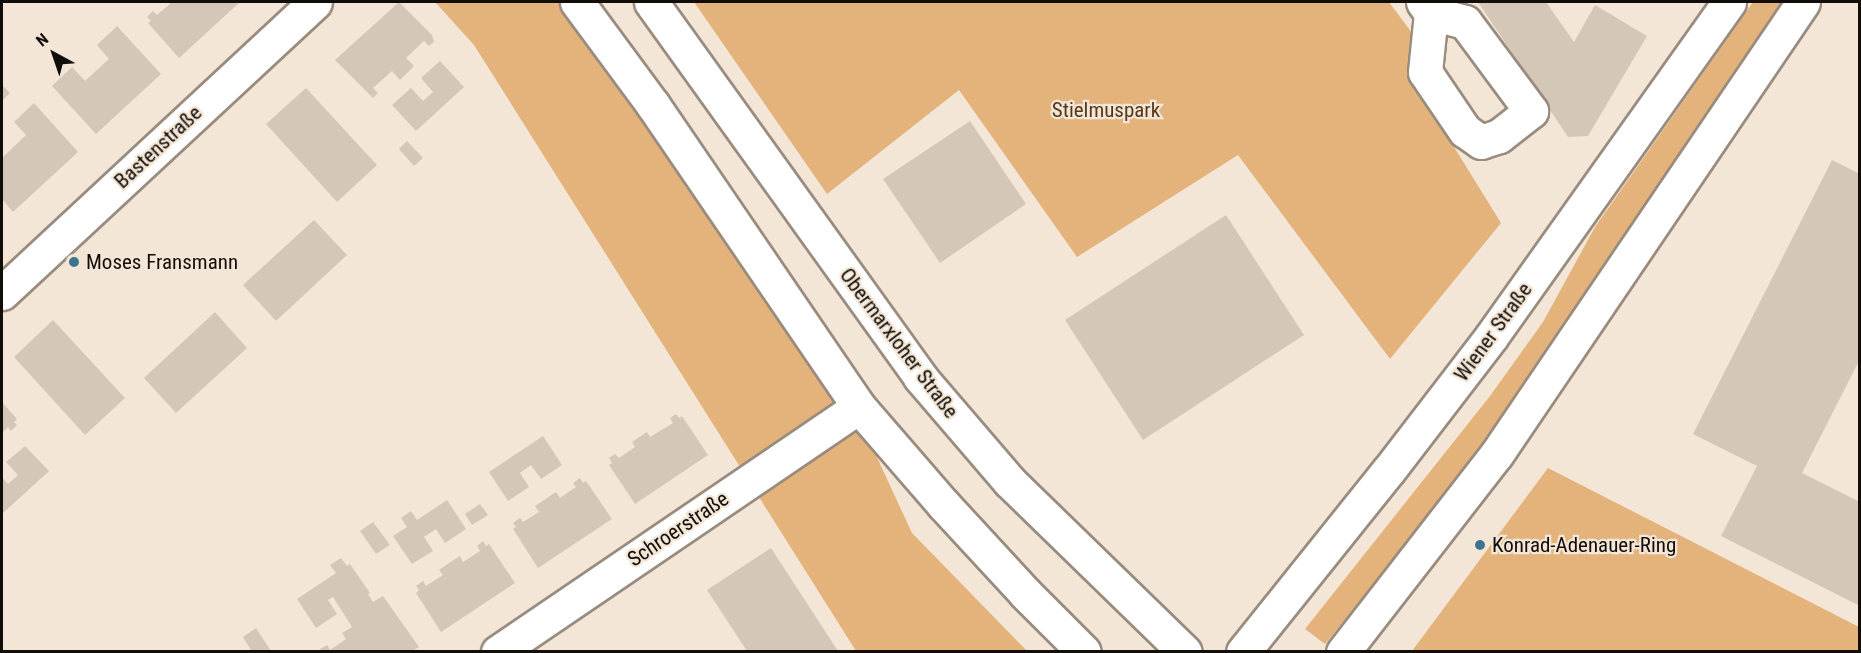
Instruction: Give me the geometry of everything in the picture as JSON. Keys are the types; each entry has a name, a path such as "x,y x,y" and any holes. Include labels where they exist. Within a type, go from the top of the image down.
{"street":[{"name":"Bastenstraße","path":"2,293 315,2"},
{"path":"578,2 652,105 859,407 950,512 1025,593 1084,651"},
{"name":"Obermarxloher Straße","path":"651,2 920,378 1009,481 1185,651"},
{"name":"Wiener Straße","path":"1243,651 1389,470 1491,337 1729,2"},
{"path":"1343,651 1496,455 1803,2"},
{"name":"Schroerstraße","path":"498,651 859,407"}],"green space":[{"path":"435,2 572,2 856,412 912,533 1027,651 856,651 474,45"},
{"name":"Stielmuspark","path":"694,2 1389,2 1412,33 1409,74 1501,223 1390,359 1238,155 1077,257 959,90 827,194"},
{"path":"1753,2 1787,2 1620,251 1504,414 1411,538 1325,644 1305,629 1490,396 1543,322 1595,227"},
{"path":"1548,468 1859,627 1859,651 1412,651"}],"building":[{"path":"172,2 240,2 179,58 148,23 151,21 147,17 153,11 157,15"},
{"path":"399,2 432,35 434,42 429,46 424,41 406,58 414,66 400,80 392,71 373,88 378,93 373,98 335,60"},
{"path":"1478,2 1546,2 1574,42 1595,5 1647,36 1588,136 1568,137"},
{"path":"117,26 161,74 96,134 52,86 72,67 85,81 109,59 97,45"},
{"path":"440,61 464,87 416,131 392,105 411,88 423,101 433,92 421,78"},
{"path":"2,85 10,93 2,101"},
{"path":"306,88 377,165 337,202 266,124"},
{"path":"34,103 78,152 13,212 2,199 2,158 26,135 14,122"},
{"path":"970,121 1026,204 940,263 883,179"},
{"path":"407,141 423,158 414,166 399,149"},
{"path":"1832,160 1860,174 1860,359 1802,473 1860,502 1860,606 1721,536 1757,466 1693,434"},
{"path":"1226,215 1304,335 1143,440 1065,320"},
{"path":"314,220 347,255 276,321 243,285"},
{"path":"215,312 247,348 176,413 144,378"},
{"path":"53,320 125,398 85,435 14,357"},
{"path":"2,402 17,419 14,422 17,425 11,431 8,427 2,433"},
{"path":"676,414 679,418 682,416 708,455 635,504 609,465 612,463 609,458 615,454 619,458 635,447 632,442 647,432 650,437 673,423 670,418"},
{"path":"543,436 562,465 541,479 531,465 520,473 529,487 508,501 489,472"},
{"path":"25,446 49,471 2,514 2,477 8,484 18,475 6,462"},
{"path":"580,478 583,483 586,481 612,519 538,568 513,529 516,527 513,523 520,518 523,522 539,512 535,506 556,492 560,498 576,487 573,483"},
{"path":"447,500 466,529 445,543 436,529 424,537 433,551 412,564 393,536 407,527 401,518 411,511 417,520"},
{"path":"480,504 488,515 472,525 465,514"},
{"path":"373,522 390,545 376,554 360,531"},
{"path":"483,541 486,546 489,544 515,583 441,632 416,593 419,590 416,586 423,581 426,586 443,575 439,570 460,556 463,562 480,551 477,546"},
{"path":"771,548 838,651 747,651 707,590"},
{"path":"341,558 347,566 350,564 370,593 368,594 373,602 383,596 419,647 412,651 321,651 320,649 327,645 330,650 346,639 342,633 352,627 333,597 328,600 337,614 316,628 297,599 336,573 330,565"},
{"path":"256,628 271,651 248,651 251,650 243,637"}],"place":[{"name":"Moses Fransmann","path":"74,262"},
{"name":"Konrad-Adenauer-Ring","path":"1480,545"}]}
